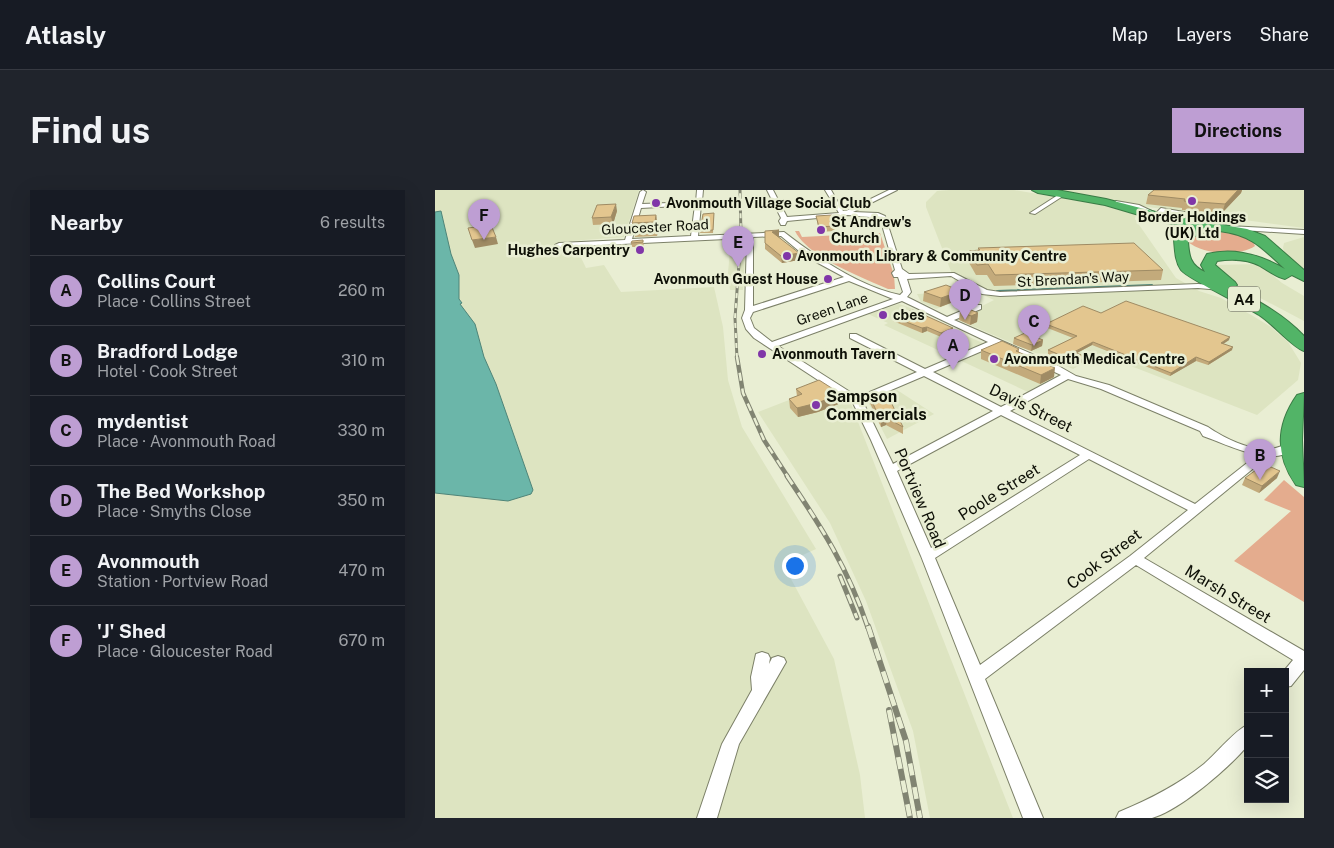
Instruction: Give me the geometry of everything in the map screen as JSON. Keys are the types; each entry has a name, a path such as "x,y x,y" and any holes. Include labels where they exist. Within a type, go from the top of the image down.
{"highway":[{"path":"1025,190 1111,206 1145,215 1166,226 1189,245 1266,263 1304,288"},
{"path":"1038,190 1163,214 1187,224 1225,225 1253,235 1304,277"},
{"path":"1189,245 1192,231 1225,225"},
{"path":"1232,255 1255,252 1265,244"},
{"name":"A4","path":"1189,245 1185,264 1201,283 1225,289 1279,321 1304,346"},
{"name":"A4","path":"1232,255 1210,259 1208,265 1211,271 1226,284 1282,312 1304,327"},
{"path":"1300,475 1290,447 1292,428 1304,399"}],"street":[{"path":"694,238 700,190"},
{"path":"770,190 785,220"},
{"path":"829,190 841,212 846,214 897,191"},
{"path":"1048,190 1137,206 1163,214"},
{"path":"890,201 897,191"},
{"path":"628,241 643,192"},
{"path":"1033,213 1060,196"},
{"path":"639,206 727,202"},
{"path":"1137,206 1163,214"},
{"path":"785,220 879,211 883,217 907,292 902,298"},
{"path":"785,220 782,222 786,230 783,233 808,254 850,278 887,295 902,298 1069,376 1095,385 1158,414 1214,436 1251,458 1279,461 1300,475"},
{"path":"1225,225 1304,233"},
{"name":"Gloucester Road","path":"559,245 783,233"},
{"path":"1265,244 1278,235 1304,233"},
{"path":"750,235 749,310 746,318 750,329 857,402 996,342"},
{"name":"St Brendan's Way","path":"901,273 951,275 985,292 1000,294 1201,283"},
{"path":"749,310 850,278"},
{"name":"Green Lane","path":"771,345 902,298"},
{"path":"947,320 978,308"},
{"name":"Davis Street","path":"853,336 1002,413 1196,509"},
{"path":"890,470 1002,413 1069,376"},
{"name":"Portview Road","path":"857,402 928,556 1033,818"},
{"path":"1251,458 1290,447"},
{"name":"Poole Street","path":"928,556 1088,455"},
{"name":"Cook Street","path":"976,677 1135,559 1196,509 1251,458"},
{"name":"Marsh Street","path":"1135,559 1304,659"},
{"path":"760,689 759,677 762,658"},
{"path":"1289,676 1304,659"},
{"path":"707,818 719,772 741,722 760,689 769,682 778,662"},
{"path":"1126,818 1169,799 1228,757 1244,737"}],"shaded area":[{"path":"435,190 639,190 624,237 557,242 555,248 576,247 586,268 604,265 621,292 714,287 723,327 728,380 742,427 816,549 783,564 834,659 860,775 865,818 435,818"},
{"path":"1014,190 1101,205 1136,215 1135,219 1176,278 1199,291 1221,298 1253,316 1271,327 1288,342 1301,363 1298,380 1257,415 1100,354 1073,369 956,319 994,300 979,293 936,309 921,302 917,294 959,292 926,207 926,202 937,191"},
{"path":"1055,190 1304,190 1304,228 1148,207"},
{"path":"795,231 799,231 802,237 880,233 894,275 895,289 888,289 864,279 823,258 811,249"},
{"path":"1206,231 1232,233 1252,240 1255,246 1240,252 1221,253 1202,249 1187,241 1193,234"},
{"path":"746,237 743,290 730,290 728,273 731,238"},
{"path":"1304,237 1304,270 1285,254 1283,248 1284,243"},
{"path":"1259,264 1282,283 1304,296 1304,321 1228,281 1215,265"},
{"path":"899,304 925,313 930,320 1050,372 1054,378 1028,392 884,325 888,323 868,314"},
{"path":"825,386 851,404 1013,818 930,818 913,731 866,601 830,523 758,412"},
{"path":"897,390 934,414 887,439 868,402"},
{"path":"1284,480 1304,497 1304,602 1234,561 1291,511 1264,500"}],"water":[{"path":"441,211 451,254 459,275 459,299 462,303 460,304 475,324 484,357 496,384 533,490 531,494 508,501 435,493 435,212"}],"building":[{"path":"1154,190 1238,190 1225,204 1184,201 1185,199 1148,195"},
{"path":"616,204 611,217 592,218 597,205"},
{"path":"714,213 713,230 700,231 703,214"},
{"path":"656,215 655,222 632,223 634,216"},
{"path":"832,215 835,226 819,227 816,216"},
{"path":"491,225 496,237 472,240 468,228"},
{"path":"779,230 772,232 799,253 781,256 765,243 765,231"},
{"path":"643,240 643,242 631,243 632,241"},
{"path":"1134,243 1163,270 995,275 988,264 977,265 969,251 980,250 978,248"},
{"path":"946,285 961,291 941,298 924,292"},
{"path":"1126,301 1230,337 1221,343 1233,347 1209,362 1196,357 1171,373 1093,342 1074,352 1086,357 1077,362 1048,350 1077,336 1046,324 1083,306 1101,313"},
{"path":"967,308 978,313 971,316 960,311"},
{"path":"913,310 953,328 941,333 893,317"},
{"path":"1025,333 1043,340 1032,345 1014,338"},
{"path":"1002,341 1019,349 1016,351 1055,368 1041,375 981,350"},
{"path":"819,380 841,394 797,408 789,399 802,394 796,389"},
{"path":"874,393 883,397 884,401 890,400 903,427 887,418 881,421 869,395"},
{"path":"1264,464 1280,471 1262,486 1245,478"}],"waterway":[{"path":"997,291 1152,285"}],"railway":[{"path":"737,358 735,318 741,236 740,190"},
{"path":"737,357 743,393 764,440 788,477"},
{"path":"787,476 812,513 843,567 868,628"},
{"path":"840,576 857,618"},
{"path":"868,626 906,741 920,818"},
{"path":"889,710 910,818"}],"place":[{"name":"Border Holdings (UK) Ltd","path":"1192,201"},
{"name":"Avonmouth Village Social Club","path":"656,203"},
{"name":"St Andrew's Church","path":"821,230"},
{"name":"'J' Shed","path":"484,240"},
{"name":"Hughes Carpentry","path":"640,250"},
{"name":"Avonmouth Library & Community Centre","path":"787,256"},
{"name":"Avonmouth","path":"738,267"},
{"name":"Avonmouth Guest House","path":"828,279"},
{"name":"cbes","path":"883,315"},
{"name":"The Bed Workshop","path":"965,320"},
{"name":"mydentist","path":"1034,346"},
{"name":"Avonmouth Tavern","path":"762,354"},
{"name":"Avonmouth Medical Centre","path":"994,359"},
{"name":"Collins Court","path":"953,370"},
{"name":"Sampson Commercials","path":"816,405"},
{"name":"Bradford Lodge","path":"1260,480"}]}
